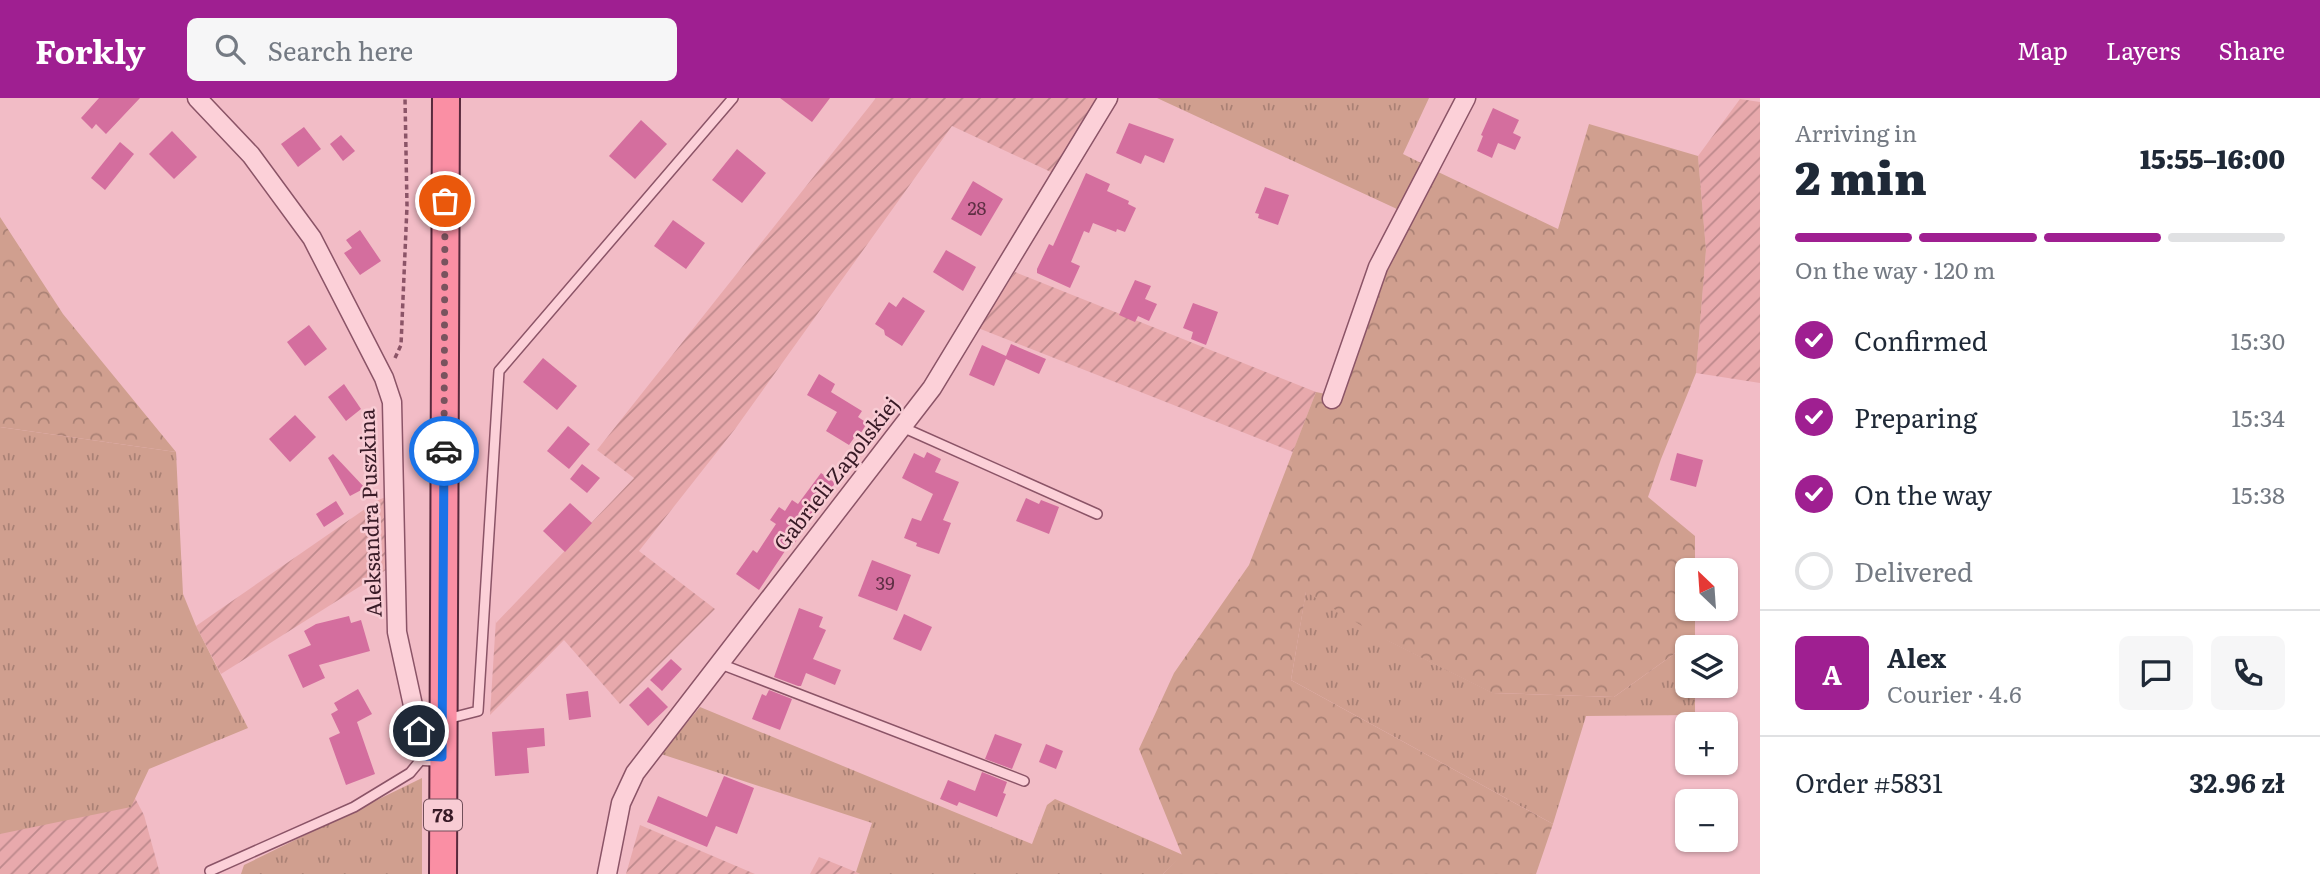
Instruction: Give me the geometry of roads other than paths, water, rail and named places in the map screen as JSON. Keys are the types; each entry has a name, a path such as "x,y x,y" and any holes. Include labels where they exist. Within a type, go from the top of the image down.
{"main road":[{"name":"78","path":"443,874 433,756 442,720 446,98"}],"street":[{"name":"Aleksandra Puszkina","path":"197,98 251,155 312,238 384,378 392,402 397,632 433,756"},
{"name":"Gabrieli Zapolskiej","path":"607,874 621,803 635,773 932,388 1108,98"},
{"path":"1332,399 1378,267 1466,98"}],"lane":[{"path":"442,720 478,711 499,371 733,98"},
{"path":"902,427 1097,514"},
{"path":"718,663 1024,781"},
{"path":"210,871 354,807 411,773 433,756"}]}
